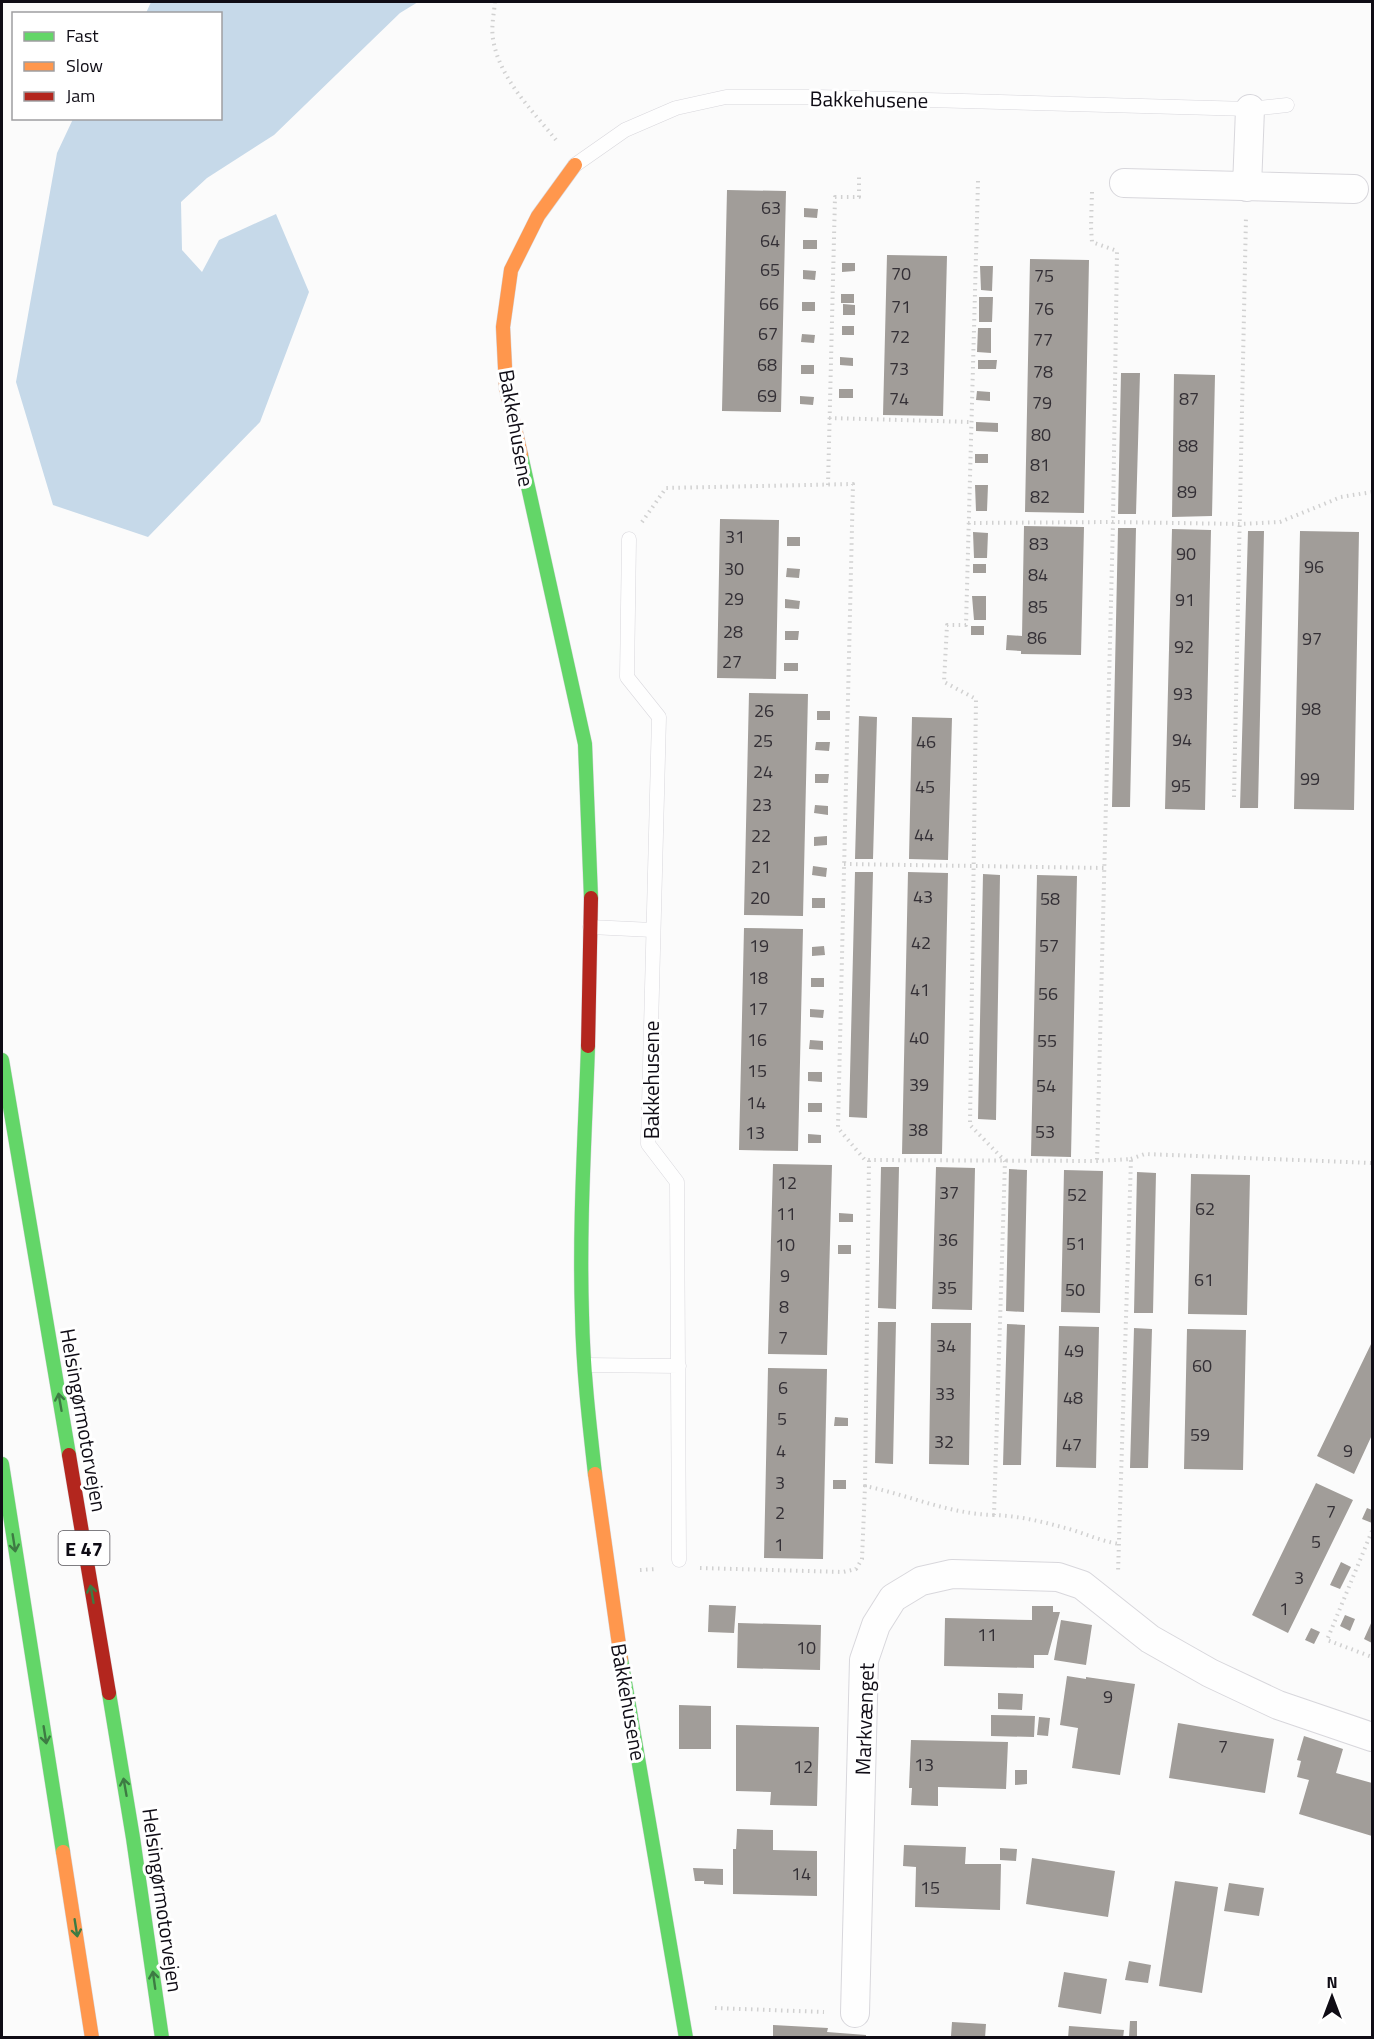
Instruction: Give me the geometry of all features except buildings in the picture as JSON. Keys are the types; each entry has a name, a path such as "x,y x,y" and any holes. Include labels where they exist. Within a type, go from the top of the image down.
{"main road":[{"name":"Bakkehusene","path":"575,165 538,216 511,270 503,327 506,388 585,744 589,796 591,927 581,1287 585,1365 612,1601 686,2037"},
{"name":"Helsingørmotorvejen","path":"2,1060 133,1838 162,2037"},
{"path":"2,1464 92,2037"}],"street":[{"path":"1247,187 1250,109"},
{"path":"1124,183 1354,189"},
{"name":"Markvænget","path":"855,2013 864,1660 876,1625 893,1598 921,1581 952,1574 1058,1576 1082,1586 1150,1639 1210,1673 1278,1705 1372,1737"}],"lane":[{"name":"Bakkehusene","path":"575,165 625,130 676,108 726,97 819,97 1250,109 1287,105"},
{"name":"Bakkehusene","path":"629,539 627,677 659,717 648,1144 677,1182 684,1564"},
{"path":"591,927 653,930"},
{"path":"585,1365 679,1366"}],"path":[{"path":"495,2 492,37 500,64 516,89 575,165"},
{"path":"828,485 835,197 859,197 859,177"},
{"path":"978,181 966,625 947,625 944,682 976,699 970,1125 1005,1161 994,1515"},
{"path":"1234,797 1247,187"},
{"path":"1092,204 1092,242 1117,251 1113,522 1097,1161"},
{"path":"829,418 971,422"},
{"path":"629,539 666,488 853,484 838,1128 866,1160 1097,1161 1131,1159 1145,1154 1372,1163"},
{"path":"968,523 1240,524 1280,522 1341,497 1372,492"},
{"path":"844,864 1105,868"},
{"path":"1117,1612 1131,1159"},
{"path":"684,1564 843,1572 856,1569 862,1559 866,1486 869,1160"},
{"path":"866,1486 962,1512 1017,1516 1119,1544"},
{"path":"1372,1531 1327,1640 1372,1657"},
{"path":"612,1601 640,1569 659,1568"},
{"path":"681,2006 855,2013"}],"water":[{"path":"151,2 418,2 400,13 274,135 207,178 181,202 182,250 202,272 219,240 276,214 309,292 260,422 148,537 53,505 16,382 57,153 73,120 222,120 222,12 146,12"}],"traffic: fast":[{"path":"521,455 585,744 591,898"},
{"path":"588,1046 581,1281 585,1375 595,1474"},
{"path":"2,1060 69,1455"},
{"path":"2,1464 63,1852"},
{"path":"621,1659 686,2038"},
{"path":"109,1693 162,2038"}],"traffic: slow":[{"path":"521,455 506,388 503,327 511,270 538,216 575,165"},
{"path":"595,1474 621,1659"},
{"path":"63,1852 92,2038"}],"traffic: jam":[{"path":"588,1046 591,898"},
{"path":"69,1455 109,1693"}]}
